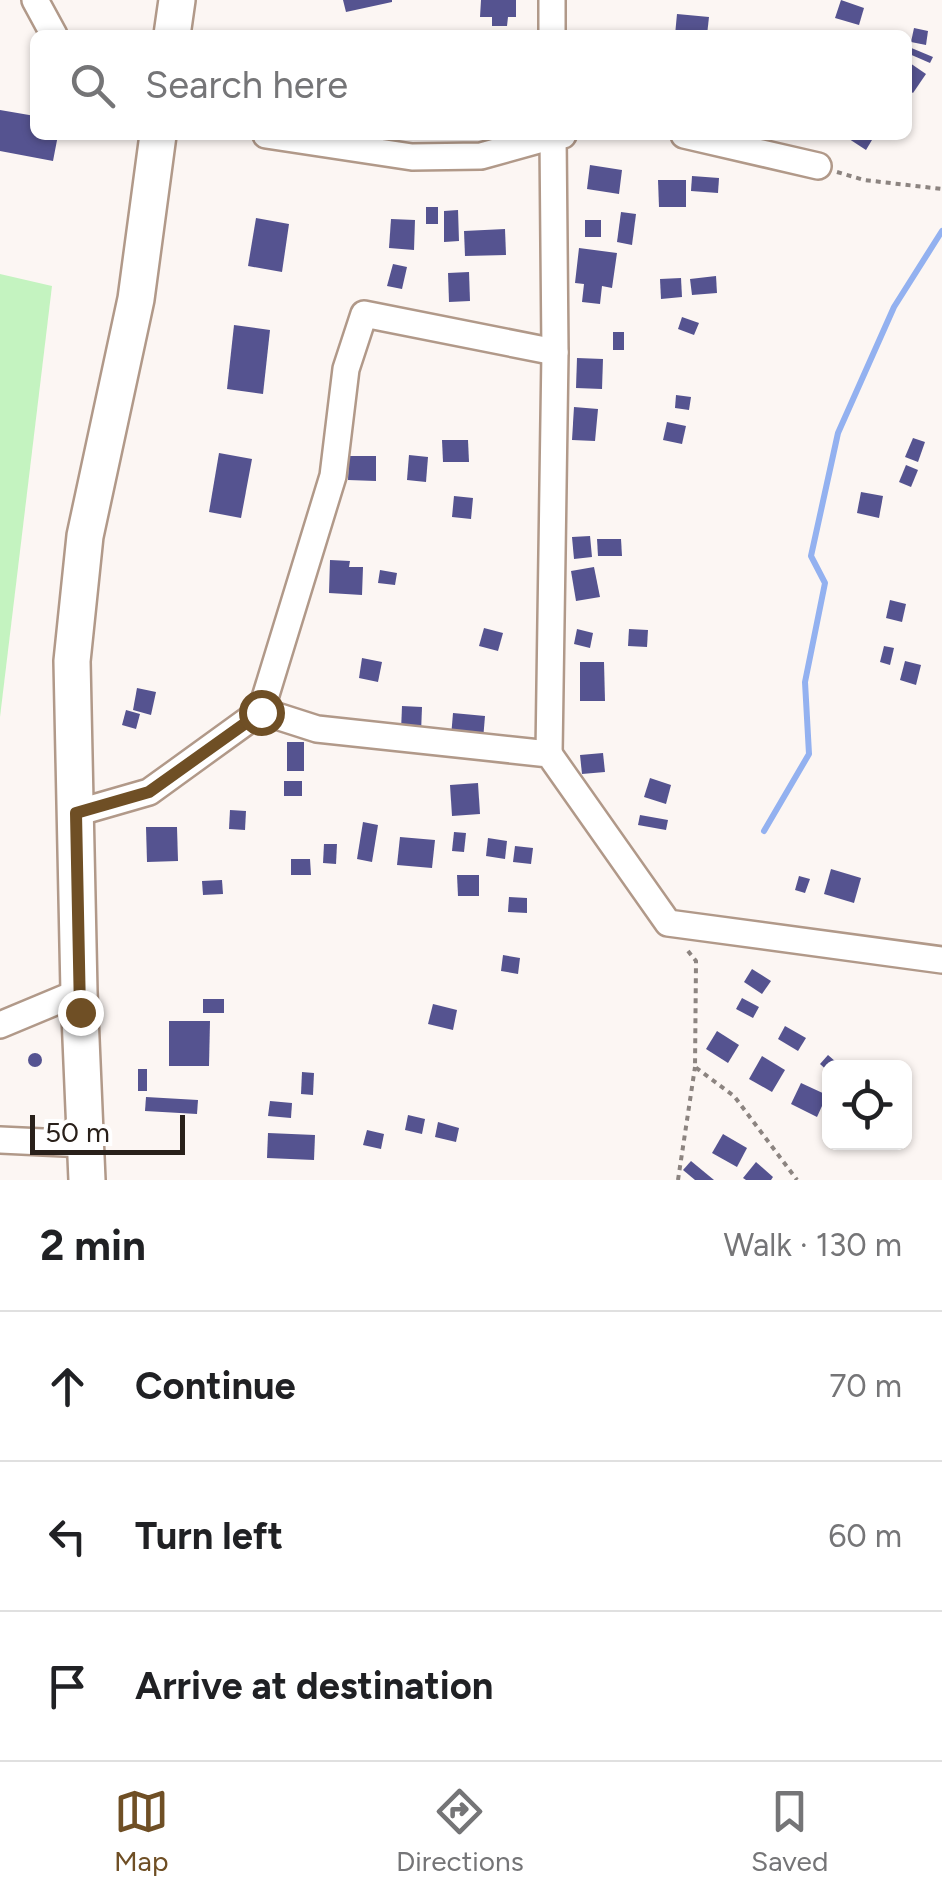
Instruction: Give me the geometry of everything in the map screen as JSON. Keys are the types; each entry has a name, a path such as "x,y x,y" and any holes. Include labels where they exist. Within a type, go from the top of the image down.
{"main road":[{"path":"173,30 177,0"},
{"path":"87,1180 72,661 85,536 136,298 157,140"}],"street":[{"path":"35,0 51,30"},
{"path":"552,0 552,30"},
{"path":"299,140 412,157 481,156 535,140"},
{"path":"552,140 555,352 549,754 668,922 942,960"},
{"path":"706,140 818,166"},
{"path":"76,813 149,792 261,712 333,476 346,369 364,314 555,352"},
{"path":"261,712 317,728 549,754"},
{"path":"0,1025 79,992"},
{"path":"0,1140 86,1144"}],"path":[{"path":"818,166 864,180 942,188"},
{"path":"668,922 696,961 695,1067 678,1180"},
{"path":"695,1067 734,1096 797,1180"}],"green space":[{"path":"0,274 52,286 0,717"}],"building":[{"path":"343,0 392,0 392,2 346,12"},
{"path":"481,0 516,0 516,17 508,17 507,26 492,26 492,17 480,17"},
{"path":"841,0 864,8 859,25 835,18"},
{"path":"677,14 709,17 708,30 675,30"},
{"path":"914,28 928,31 926,45 912,42"},
{"path":"912,48 933,57 930,63 912,55"},
{"path":"912,64 926,74 912,92"},
{"path":"0,110 30,115 30,140 57,140 53,161 0,151"},
{"path":"851,140 872,140 866,150"},
{"path":"590,165 622,170 619,194 587,189"},
{"path":"692,176 719,178 718,193 691,191"},
{"path":"658,180 686,180 686,207 659,207"},
{"path":"426,207 438,207 438,224 426,224"},
{"path":"458,210 459,241 444,242 444,211"},
{"path":"621,212 636,214 632,245 617,242"},
{"path":"256,218 289,224 282,272 248,266"},
{"path":"391,219 415,220 414,250 389,248"},
{"path":"585,220 601,220 601,237 585,237"},
{"path":"505,229 506,255 465,256 464,231"},
{"path":"579,248 617,253 612,288 602,286 600,304 582,302 584,284 575,283"},
{"path":"393,264 407,267 402,289 387,286"},
{"path":"469,272 470,301 449,302 448,273"},
{"path":"716,276 717,293 692,295 690,279"},
{"path":"681,278 682,297 661,299 660,279"},
{"path":"682,317 699,323 694,335 678,329"},
{"path":"234,325 270,330 263,394 227,389"},
{"path":"613,332 624,332 624,350 613,350"},
{"path":"577,358 603,359 602,389 576,388"},
{"path":"676,395 691,397 689,410 675,408"},
{"path":"574,407 598,409 595,441 572,440"},
{"path":"667,422 686,426 682,444 663,440"},
{"path":"913,438 925,442 918,462 905,457"},
{"path":"442,440 468,440 469,462 443,462"},
{"path":"219,453 252,459 241,518 209,512"},
{"path":"409,455 428,457 426,482 407,480"},
{"path":"349,456 376,456 376,481 348,480"},
{"path":"906,465 918,470 911,487 899,482"},
{"path":"861,492 883,496 879,518 857,513"},
{"path":"454,496 473,498 471,519 452,517"},
{"path":"590,536 592,557 574,559 572,537"},
{"path":"597,539 621,539 622,556 598,556"},
{"path":"330,560 350,561 349,567 363,567 362,595 329,593"},
{"path":"594,567 600,597 576,601 571,571"},
{"path":"380,570 397,573 395,585 378,583"},
{"path":"890,600 906,604 902,622 886,618"},
{"path":"484,628 503,633 498,651 479,646"},
{"path":"577,629 593,633 590,648 574,644"},
{"path":"629,629 648,630 647,647 628,646"},
{"path":"884,646 894,648 890,665 880,662"},
{"path":"362,658 382,662 378,682 359,678"},
{"path":"905,661 921,665 916,685 900,680"},
{"path":"580,662 604,662 605,701 580,701"},
{"path":"137,688 156,692 151,715 133,710"},
{"path":"402,706 422,707 421,733 401,731"},
{"path":"126,710 140,714 136,729 122,725"},
{"path":"453,713 485,716 483,740 451,737"},
{"path":"287,742 304,742 304,771 287,771"},
{"path":"603,753 605,772 582,774 580,755"},
{"path":"650,778 671,785 666,804 644,797"},
{"path":"284,781 302,781 302,796 284,796"},
{"path":"478,783 480,814 452,816 450,785"},
{"path":"230,810 246,811 245,830 229,829"},
{"path":"640,815 668,820 666,830 638,825"},
{"path":"363,822 378,825 372,862 357,859"},
{"path":"146,827 177,827 178,861 147,862"},
{"path":"454,832 466,833 464,852 452,851"},
{"path":"400,837 435,840 432,868 397,865"},
{"path":"488,838 507,841 505,859 486,856"},
{"path":"324,844 337,844 336,864 323,863"},
{"path":"515,846 533,848 531,864 513,862"},
{"path":"291,859 310,859 311,875 291,875"},
{"path":"831,869 861,878 854,903 824,894"},
{"path":"457,875 479,875 479,896 458,896"},
{"path":"799,876 810,879 805,893 795,890"},
{"path":"222,880 223,894 203,895 202,881"},
{"path":"509,897 527,898 527,913 508,912"},
{"path":"503,955 520,958 518,974 501,971"},
{"path":"752,969 771,981 762,994 744,982"},
{"path":"742,998 759,1007 753,1018 736,1009"},
{"path":"203,999 224,999 224,1013 203,1013"},
{"path":"433,1004 457,1010 453,1030 428,1024"},
{"path":"169,1021 210,1021 209,1066 169,1066"},
{"path":"785,1026 806,1038 798,1051 778,1039"},
{"path":"717,1031 739,1045 728,1063 706,1049"},
{"path":"35,1053 42,1060 35,1067 28,1060"},
{"path":"762,1056 785,1070 772,1092 749,1079"},
{"path":"138,1069 147,1069 147,1091 138,1091"},
{"path":"302,1072 314,1073 313,1095 301,1094"},
{"path":"801,1083 822,1093 817,1117 791,1104"},
{"path":"146,1097 198,1100 197,1114 145,1111"},
{"path":"270,1101 292,1103 291,1118 268,1116"},
{"path":"408,1115 425,1119 422,1134 405,1130"},
{"path":"438,1122 459,1128 456,1142 435,1137"},
{"path":"367,1130 384,1134 381,1149 363,1145"},
{"path":"268,1133 315,1135 314,1160 267,1158"},
{"path":"723,1134 747,1148 737,1167 712,1153"},
{"path":"691,1161 714,1180 695,1180 683,1170"},
{"path":"756,1162 773,1177 771,1180 743,1178"}],"waterway":[{"path":"764,831 809,754 805,682 825,583 811,556 838,433 894,307 942,231"}],"route":[{"path":"80,1012 76,813 149,792 261,712"}]}
